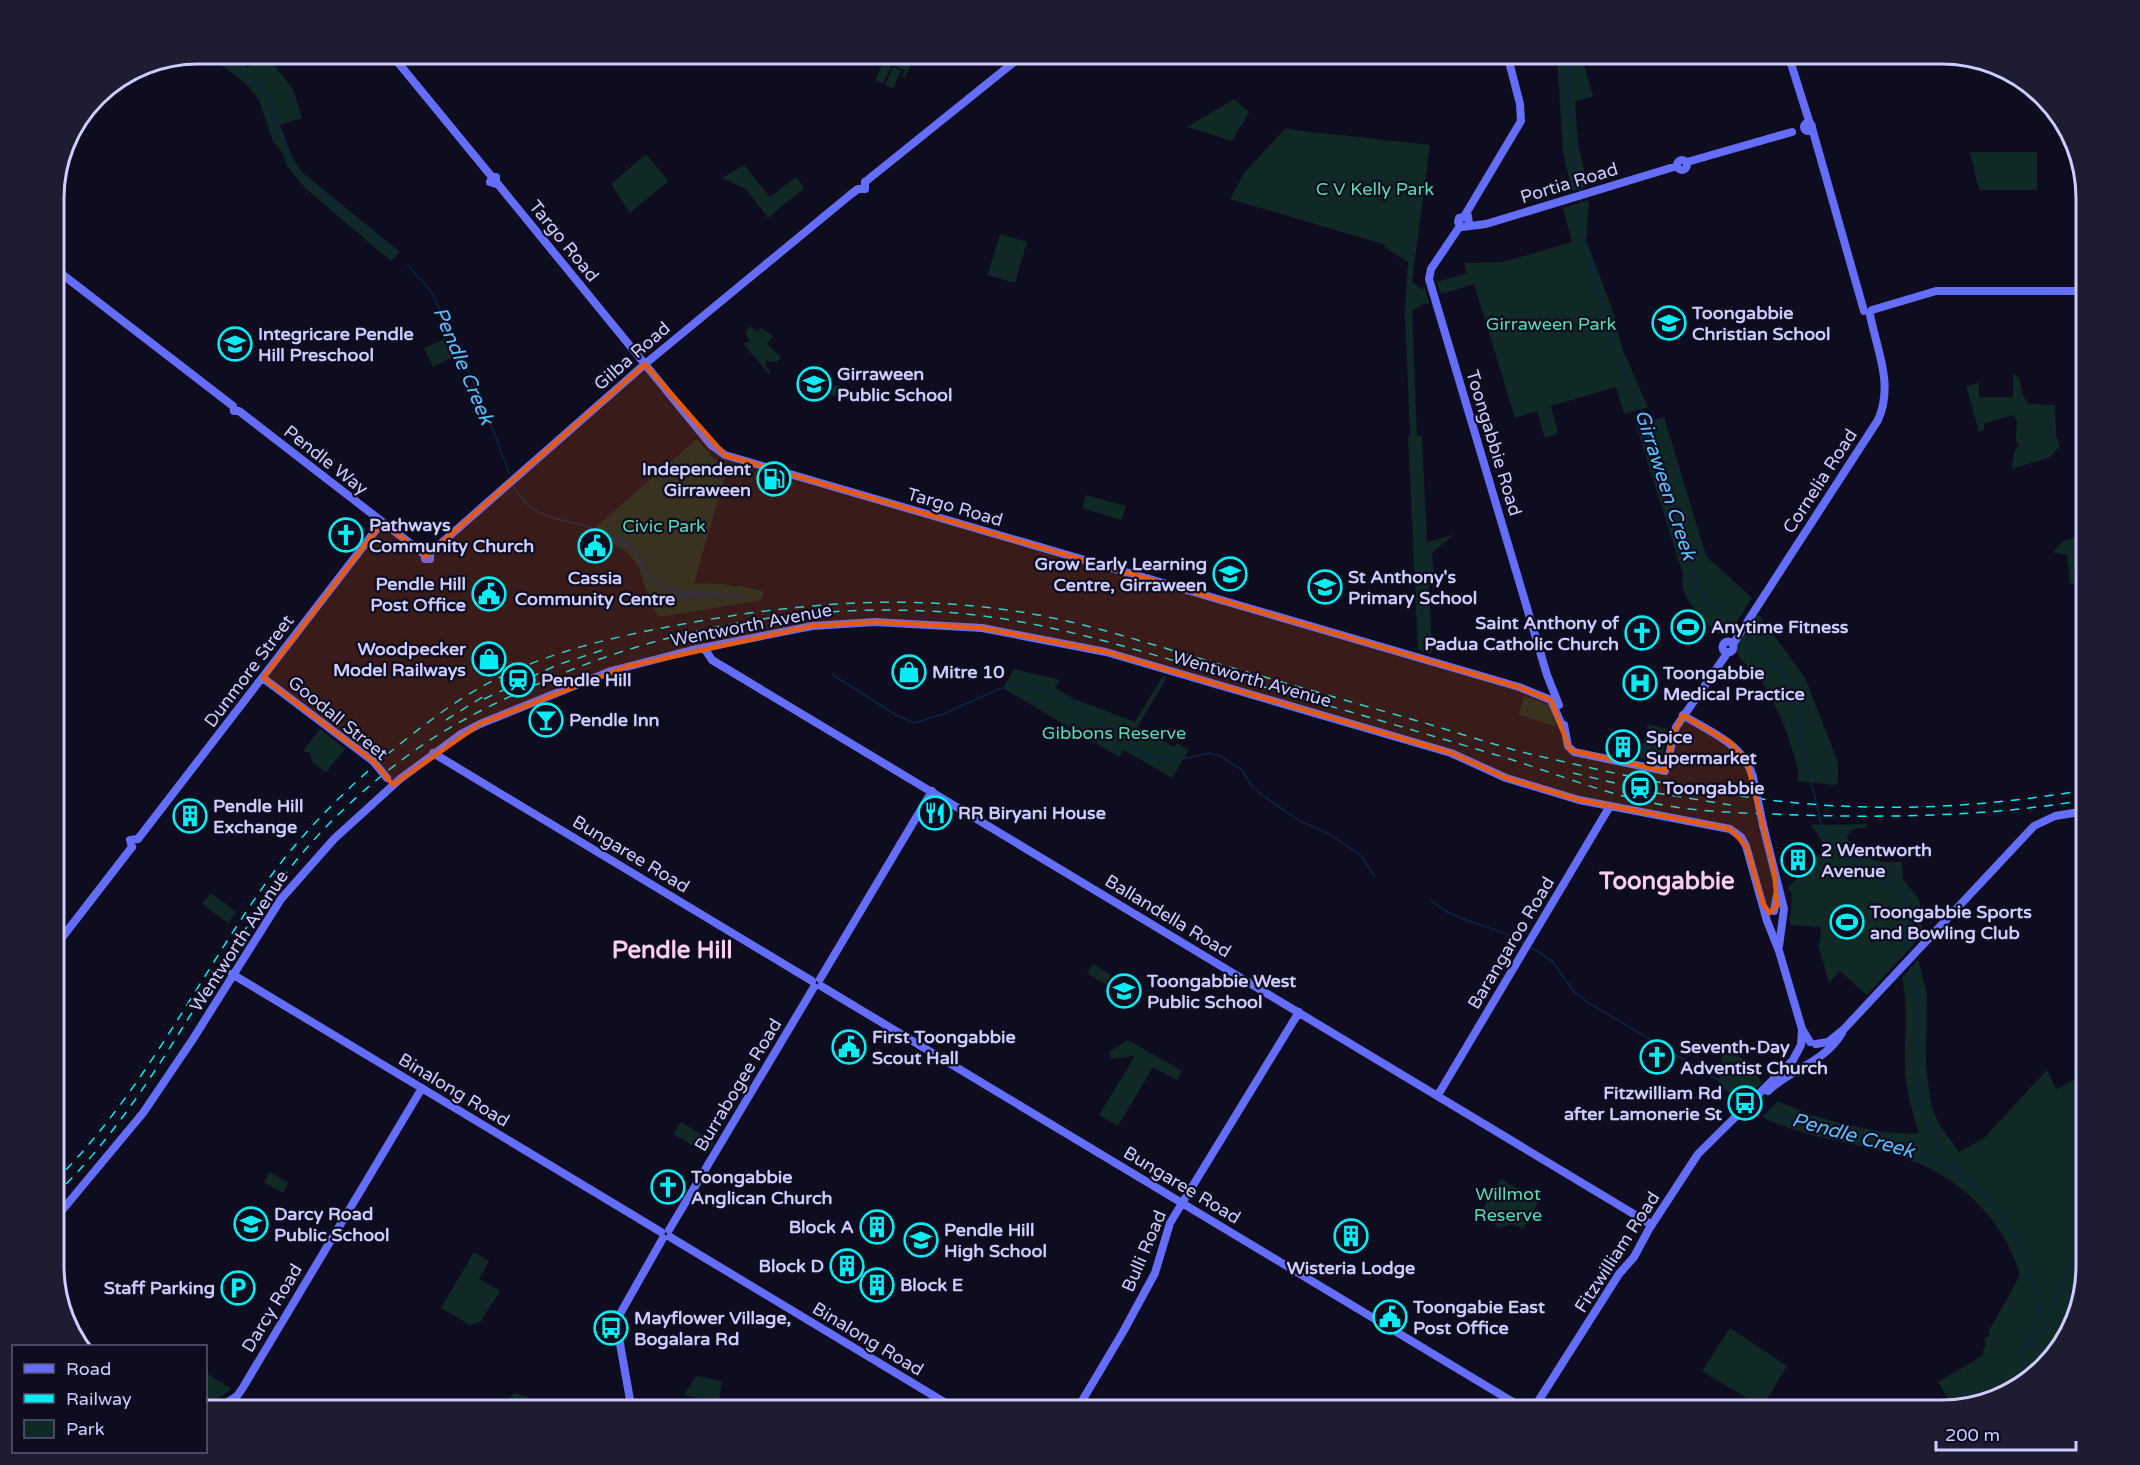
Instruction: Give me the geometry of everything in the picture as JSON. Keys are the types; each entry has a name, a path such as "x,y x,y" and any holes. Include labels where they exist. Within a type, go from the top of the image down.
{"street":[{"path":"1469,225 1470,219 1465,215 1521,121 1520,104 1510,64"},
{"name":"Cornelia Road","path":"1683,715 1725,651 1723,644 1733,640 1743,626 1879,419 1884,407 1886,385 1868,312 1856,282 1791,64"},
{"name":"Targo Road","path":"400,65 711,445 728,456 1551,696"},
{"name":"Gilba Road","path":"427,554 645,364 858,189 865,189 865,182 1011,65"},
{"name":"Portia Road","path":"1460,226 1486,224 1677,166 1684,169 1687,162 1792,132"},
{"name":"Toongabbie Road","path":"1465,215 1459,218 1460,226 1431,269 1429,279 1547,675 1551,696 1570,748 1577,752 1665,771 1674,732 1683,715"},
{"name":"Pendle Way","path":"65,277 382,522 427,554"},
{"path":"1868,312 1936,291 2076,289"},
{"name":"Dunmore Street","path":"65,934 132,847 130,840 138,839 382,522"},
{"name":"Wentworth Avenue","path":"65,1207 143,1113 294,882 390,782 480,724 584,681 626,667 704,648 812,626 859,622 927,624 1006,631 1106,652 1451,753 1506,778 1610,806 1734,831 1746,846 1763,904 1771,914 1771,927"},
{"name":"Ballandella Road","path":"704,648 712,660 1652,1225"},
{"name":"Goodall Street","path":"263,678 373,761 390,782"},
{"path":"1683,715 1735,747 1747,762 1753,777 1784,918 1780,927 1779,951"},
{"name":"Bungaree Road","path":"433,753 1512,1400"},
{"name":"Burrabogee Road","path":"630,1400 616,1321 932,791"},
{"name":"Barangaroo Road","path":"1438,1095 1610,806"},
{"path":"1800,1049 1813,1043 1828,1042 1844,1029 2034,826 2055,816 2076,813"},
{"path":"1771,914 1778,903 1777,885"},
{"path":"1771,914 1781,913 1784,918"},
{"path":"1780,927 1771,927 1802,1029 1819,1049 1814,1061 1803,1061 1800,1049 1802,1029"},
{"name":"Binalong Road","path":"232,974 941,1400"},
{"name":"Bulli Road","path":"1082,1400 1151,1280 1159,1261 1165,1234 1299,1012"},
{"name":"Fitzwilliam Road","path":"1736,1117 1784,1077 1814,1061 1838,1039 1844,1029"},
{"name":"Fitzwilliam Road","path":"1537,1400 1620,1274 1627,1269 1639,1251 1652,1225 1698,1154 1800,1049"},
{"name":"Darcy Road","path":"231,1400 242,1389 422,1088"}],"highlighted area":[{"path":"645,364 725,455 1519,687 1551,700 1570,750 1665,771 1674,732 1683,715 1731,743 1747,762 1774,869 1777,906 1770,913 1763,904 1746,846 1730,829 1579,800 1506,778 1451,753 1106,652 982,628 875,622 812,626 626,667 480,724 393,785 373,761 263,678 382,522 426,556"}],"green space":[{"path":"1558,64 1584,64 1593,96 1575,102 1578,145 1588,186 1572,191 1563,152"},
{"path":"222,65 244,65 247,68 251,65 274,65 294,91 302,118 280,125 294,161 303,173 400,252 391,261 305,188 287,166 282,152 273,141 259,100 246,84"},
{"path":"882,65 891,66 883,84 875,80"},
{"path":"892,65 911,65 905,78 902,77 905,70"},
{"path":"893,67 901,71 893,88 885,85"},
{"path":"1234,99 1249,112 1232,141 1187,127"},
{"name":"C V Kelly Park","path":"1285,129 1430,145 1412,282 1422,290 1424,286 1430,305 1426,303 1412,310 1417,435 1422,436 1427,542 1453,535 1432,553 1434,576 1438,581 1429,583 1432,654 1418,650 1408,436 1410,436 1405,313 1408,262 1384,247 1386,245 1230,199 1245,172"},
{"path":"1970,152 2037,152 2037,190 1979,190"},
{"path":"646,154 668,181 630,213 611,184"},
{"path":"744,165 770,197 796,177 804,188 768,218 746,189 722,178"},
{"name":"Girraween Park","path":"1589,200 1586,240 1611,306 1623,351 1648,407 1624,414 1616,387 1551,406 1558,433 1545,438 1537,411 1515,418 1474,284 1441,294 1437,282 1467,273 1464,263 1503,262 1572,242 1563,208"},
{"path":"1000,234 1027,242 1015,283 988,275"},
{"path":"750,326 757,332 761,328 773,336 767,344 781,357 777,362 766,361 765,366 771,372 769,374 743,343 750,342 745,333"},
{"path":"447,338 454,356 433,367 424,348"},
{"path":"807,371 817,374 811,394 801,391"},
{"path":"2013,374 2019,377 2023,396 2029,404 2055,405 2056,435 2060,446 2050,457 2012,469 2014,452 2019,444 2016,441 2017,420 2013,415 1984,424 1984,430 1979,432 1966,386 1979,383 1979,397 2013,397"},
{"path":"834,385 851,390 848,400 831,395"},
{"path":"1664,417 1706,556 1752,598 1729,634 1720,635 1707,623 1684,592 1683,574 1636,425"},
{"name":"Civic Park","path":"697,439 714,459 728,464 694,583 737,587 738,585 764,592 761,600 659,617 647,594 637,565 621,548 606,540 602,531 596,527"},
{"path":"1086,495 1126,506 1122,520 1082,508"},
{"path":"2076,537 2074,584 2070,583 2067,555 2053,552 2063,541"},
{"path":"1756,615 1760,616 1805,678 1838,762 1838,783 1835,785 1797,781 1799,774 1796,762 1780,715 1762,682 1737,651 1736,645"},
{"name":"Gibbons Reserve","path":"1014,669 1060,680 1055,688 1074,699 1135,722 1163,676 1167,677 1135,731 1146,736 1151,729 1160,735 1158,738 1174,747 1177,743 1189,750 1172,778 1124,750 1119,757 1003,688"},
{"path":"1524,696 1549,705 1556,726 1519,715"},
{"path":"1648,724 1668,729 1661,764 1640,758"},
{"path":"320,729 345,749 326,772 312,762 310,753 303,751"},
{"name":"Toongabbie Sports and Bowling Club","path":"1868,824 1865,828 1853,829 1846,837 1870,858 1884,862 1902,862 1903,879 1919,899 1923,934 1867,995 1840,971 1829,983 1819,948 1821,927 1790,925 1792,894 1788,888 1826,847 1811,825"},
{"path":"211,893 236,912 228,923 202,904"},
{"path":"1918,959 1927,994 1926,1066 1931,1104 1938,1123 1959,1152 1983,1139 2047,1070 2056,1089 2076,1079 2076,1267 2068,1310 2053,1341 2023,1373 1993,1390 1959,1399 1948,1400 1938,1382 1982,1356 1986,1343 1984,1339 1990,1336 1988,1333 2020,1275 2005,1238 1994,1222 1966,1193 1933,1170 1896,1155 1818,1137 1762,1117 1778,1101 1809,1114 1848,1125 1887,1132 1919,1133 1909,1100 1905,1074 1906,1012 1902,978"},
{"path":"1093,964 1111,975 1105,984 1087,973"},
{"path":"1128,1040 1182,1071 1177,1080 1153,1067 1118,1126 1099,1115 1135,1056 1111,1059 1109,1052"},
{"path":"1734,1052 1749,1064 1762,1083 1744,1101 1719,1086 1722,1055"},
{"path":"681,1122 714,1142 707,1154 673,1134"},
{"path":"270,1172 288,1183 283,1193 264,1182"},
{"name":"Willmot Reserve","path":"1501,1179 1539,1202 1523,1229 1512,1224 1500,1228 1479,1215"},
{"path":"474,1252 489,1261 479,1279 500,1291 480,1322 470,1325 441,1308"},
{"path":"1730,1328 1787,1366 1766,1400 1750,1400 1702,1371"},
{"path":"207,1374 232,1389 215,1400 207,1400"},
{"path":"696,1376 722,1381 719,1400 684,1395"},
{"path":"514,1393 528,1397 527,1400 507,1400"}],"water":[{"path":"602,532 616,536 633,546 652,578 665,586 687,591 722,592 745,597 741,600 729,597 689,597 686,602 648,580 632,550 608,538"}],"waterway":[{"name":"Girraween Creek","path":"1569,64 1570,121 1580,193"},
{"path":"240,65 270,100 293,168 395,256"},
{"name":"Girraween Creek","path":"1581,198 1583,233 1615,346 1660,455 1665,484 1680,526 1686,555 1710,604 1738,628"},
{"name":"Pendle Creek","path":"408,265 430,290 443,316 484,406 509,473"},
{"name":"Pendle Creek","path":"514,487 531,508 542,514 602,532"},
{"name":"Girraween Creek","path":"1744,633 1791,684 1801,719 1800,736 1824,835 1839,852 1894,886 1906,902 1910,920 1905,938 1908,950"},
{"name":"Pendle Creek","path":"833,675 896,715 914,723 943,714 999,689 1016,684 1068,699 1132,746 1152,757 1174,761 1210,753 1220,756 1242,770 1251,785 1262,795 1300,821 1329,834 1361,856 1375,877"},
{"name":"Pendle Creek","path":"1431,900 1452,914 1524,943"},
{"name":"Pendle Creek","path":"1532,948 1552,961 1574,992 1589,1003 1745,1096"},
{"name":"Girraween Creek","path":"1911,967 1918,1008 1915,1064 1918,1095 1934,1138 1962,1176"},
{"name":"Girraween Creek","path":"1771,1112 1789,1120 1868,1136 1914,1150 1935,1160 1973,1185 1989,1201 2015,1238 2032,1280 2038,1303 2037,1321 2020,1353"},
{"path":"2023,1373 2020,1353 2035,1343 2046,1329 2054,1303 2076,1256"},
{"path":"2039,1315 2045,1302"}],"railway":[{"path":"65,1170 115,1112 142,1074 268,880 306,833 348,789 418,730 470,693 529,664 560,653 656,629 728,616 844,604 922,603 1000,609 1096,628 1532,754 1626,776 1706,791 1786,802 1867,807 1977,804 2076,791"},
{"path":"65,1184 119,1122 254,917 283,877 326,827 373,783 407,756 446,730 507,698 617,653 712,628 760,619 809,614 908,610 957,613 1023,622 1152,654 1493,754 1609,792 1685,808 1798,815 1906,816 2014,810 2076,801"},
{"path":"484,699 557,665 603,650"},
{"path":"446,720 489,693"},
{"path":"1573,773 1656,793 1731,805"}],"place":[{"name":"Toongabbie Christian School","path":"1669,323"},
{"name":"Integricare Pendle Hill Preschool","path":"235,344"},
{"name":"Girraween Public School","path":"814,384"},
{"name":"Independent Girraween","path":"774,479"},
{"name":"Pathways Community Church","path":"346,535"},
{"name":"Cassia Community Centre","path":"595,546"},
{"name":"Grow Early Learning Centre, Girraween","path":"1230,574"},
{"name":"St Anthony's Primary School","path":"1325,587"},
{"name":"Pendle Hill Post Office","path":"489,594"},
{"name":"Anytime Fitness","path":"1688,627"},
{"name":"Saint Anthony of Padua Catholic Church","path":"1642,633"},
{"name":"Woodpecker Model Railways","path":"489,659"},
{"name":"Mitre 10","path":"909,672"},
{"name":"Pendle Hill","path":"518,680"},
{"name":"Toongabbie Medical Practice","path":"1640,683"},
{"name":"Pendle Inn","path":"546,720"},
{"name":"Spice Supermarket","path":"1623,747"},
{"name":"Toongabbie","path":"1640,788"},
{"name":"RR Biryani House","path":"935,813"},
{"name":"Pendle Hill Exchange","path":"190,816"},
{"name":"2 Wentworth Avenue","path":"1798,860"},
{"name":"Toongabbie Sports and Bowling Club","path":"1847,922"},
{"name":"Toongabbie West Public School","path":"1124,991"},
{"name":"First Toongabbie Scout Hall","path":"849,1047"},
{"name":"Seventh-Day Adventist Church","path":"1657,1057"},
{"name":"Fitzwilliam Rd after Lamonerie St","path":"1745,1103"},
{"name":"Toongabbie Anglican Church","path":"668,1187"},
{"name":"Darcy Road Public School","path":"251,1224"},
{"name":"Block A","path":"877,1227"},
{"name":"Wisteria Lodge","path":"1351,1236"},
{"name":"Pendle Hill High School","path":"921,1240"},
{"name":"Block D","path":"847,1266"},
{"name":"Block E","path":"877,1285"},
{"name":"Staff Parking","path":"238,1288"},
{"name":"Toongabie East Post Office","path":"1390,1317"},
{"name":"Mayflower Village, Bogalara Rd","path":"611,1328"}],"district":[{"name":"Toongabbie","path":"1667,881"},
{"name":"Pendle Hill","path":"672,950"}]}
